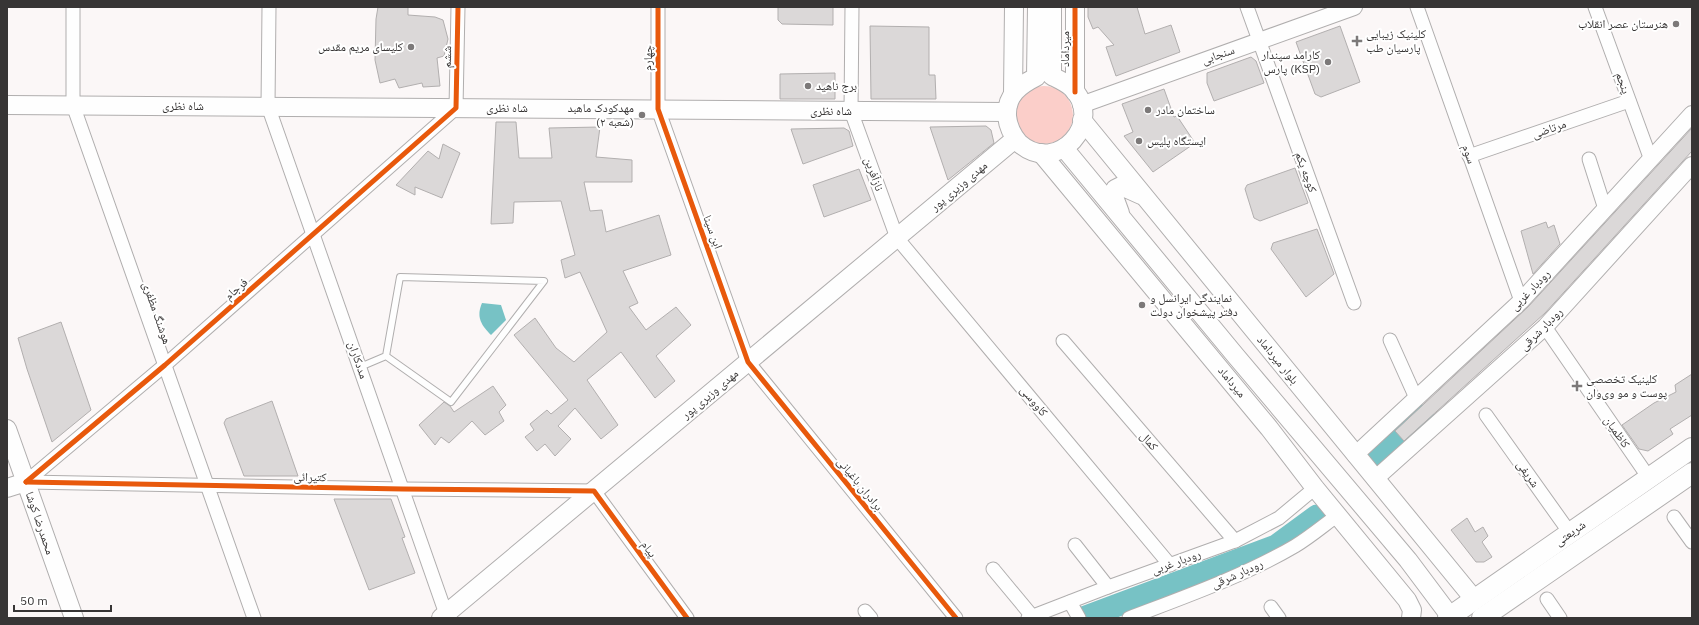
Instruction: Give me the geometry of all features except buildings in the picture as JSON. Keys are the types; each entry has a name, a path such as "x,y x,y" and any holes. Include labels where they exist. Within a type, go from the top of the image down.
{"main road":[{"path":"1014,7 1014,94"},
{"path":"1037,7 1044,76"},
{"path":"1044,76 1052,7"},
{"name":"میرداماد","path":"1075,7 1080,106"},
{"path":"1044,76 1065,82 1080,106 1078,133 1072,141 1064,148 1056,152 1041,153 1032,151 1015,139 1007,122 1007,112 1008,104 1021,85 1044,76"},
{"name":"شاه نظری","path":"7,105 1007,112"},
{"name":"بلوار میرداماد","path":"1080,106 1144,196 1428,545 1474,599"},
{"name":"مهدی وزیری پور","path":"446,617 594,491 1015,139"},
{"path":"1064,148 1235,355 1408,560 1450,617"},
{"name":"میرداماد","path":"1041,153 1269,428 1315,488 1407,600 1412,610 1412,618"},
{"path":"1123,219 1113,194 1115,189 1121,186 1144,196"},
{"path":"1235,355 1269,428"},
{"name":"محمدرضا کوشا","path":"7,429 74,618"},
{"name":"شریعتی","path":"1450,617 1692,448"},
{"name":"شریعتی","path":"1485,616 1692,473"},
{"path":"7,488 26,482"},
{"path":"1408,560 1423,558 1427,554 1428,545"},
{"path":"1474,599 1485,616"}],"street":[{"name":"هوشنگ مظفری","path":"73,7 73,105 254,618"},
{"path":"268,106 269,7"},
{"name":"ششم","path":"456,108 458,7"},
{"name":"چهارم","path":"658,7 658,109"},
{"path":"851,111 852,7"},
{"path":"1247,7 1259,40"},
{"name":"سنجابی","path":"1080,106 1259,40 1354,7"},
{"name":"سوم","path":"1417,7 1521,301"},
{"name":"پنجم","path":"1595,7 1650,160"},
{"name":"کوچه یکم","path":"1259,40 1354,304"},
{"name":"مرتاضی","path":"1469,156 1629,101"},
{"name":"مددکاران","path":"268,106 403,489 446,617"},
{"name":"فرجام","path":"26,482 164,365 456,108"},
{"name":"ابن سینا","path":"658,109 748,362"},
{"name":"نازآفرین","path":"851,111 897,238"},
{"name":"رودبار غربی","path":"1355,455 1521,301 1692,114"},
{"path":"1589,159 1605,209"},
{"name":"رودبار شرقی","path":"1375,479 1545,327 1692,165"},
{"name":"کاووسی","path":"897,238 1170,565"},
{"name":"کاظمیان","path":"1545,327 1649,478"},
{"path":"1390,340 1416,398"},
{"name":"کمال","path":"1063,341 1235,541"},
{"name":"برادران باغیانی","path":"748,362 956,618"},
{"name":"شریفی","path":"1486,415 1570,533"},
{"name":"کتیرائی","path":"26,482 594,491"},
{"name":"رودبار غربی","path":"1030,617 1108,586 1235,541 1279,518 1315,488"},
{"name":"پیام","path":"594,491 687,618"},
{"name":"رودبار شرقی","path":"1129,618 1251,569 1296,546 1338,515"},
{"path":"1674,517 1692,542"},
{"path":"1075,545 1108,586"},
{"path":"993,569 1030,617"},
{"path":"1547,599 1560,618"},
{"path":"1070,602 1079,618"}],"lane":[{"path":"400,277 544,281 451,402 386,356 400,277"},
{"path":"360,367 386,356"}],"shaded area":[{"path":"1044,86 1055,88 1068,99 1071,104 1073,115 1071,126 1060,139 1055,142 1044,144 1033,142 1020,131 1017,126 1015,115 1017,104 1028,91 1033,88"}],"water":[{"path":"482,303 501,305 506,320 491,335 480,320 479,312"}],"waterway":[{"path":"1379,457 1423,416"},
{"path":"1083,618 1276,546 1317,516"}],"cycle path":[{"path":"26,482 165,365 456,108 458,7"},
{"path":"658,7 658,109 748,362 956,618"},
{"path":"1075,7 1075,92"},
{"path":"26,482 594,491 687,618"}],"place":[{"name":"هنرستان عصر انقلاب","path":"1676,24"},
{"name":"کلینیک زیبایی پارسیان طب","path":"1357,41"},
{"name":"کلیسای مریم مقدس","path":"411,47"},
{"name":"کارامد سپندار پارس (KSP)","path":"1328,62"},
{"name":"برج ناهید","path":"808,86"},
{"name":"ساختمان مادر","path":"1148,110"},
{"name":"مهدکودک ماهبد (شعبه ۲)","path":"642,115"},
{"name":"ایستگاه پلیس","path":"1139,141"},
{"name":"نمایندگی ایرانسل و دفتر پیشخوان دولت","path":"1142,305"},
{"name":"کلینیک تخصصی پوست و مو وی‌وان","path":"1577,386"}]}
